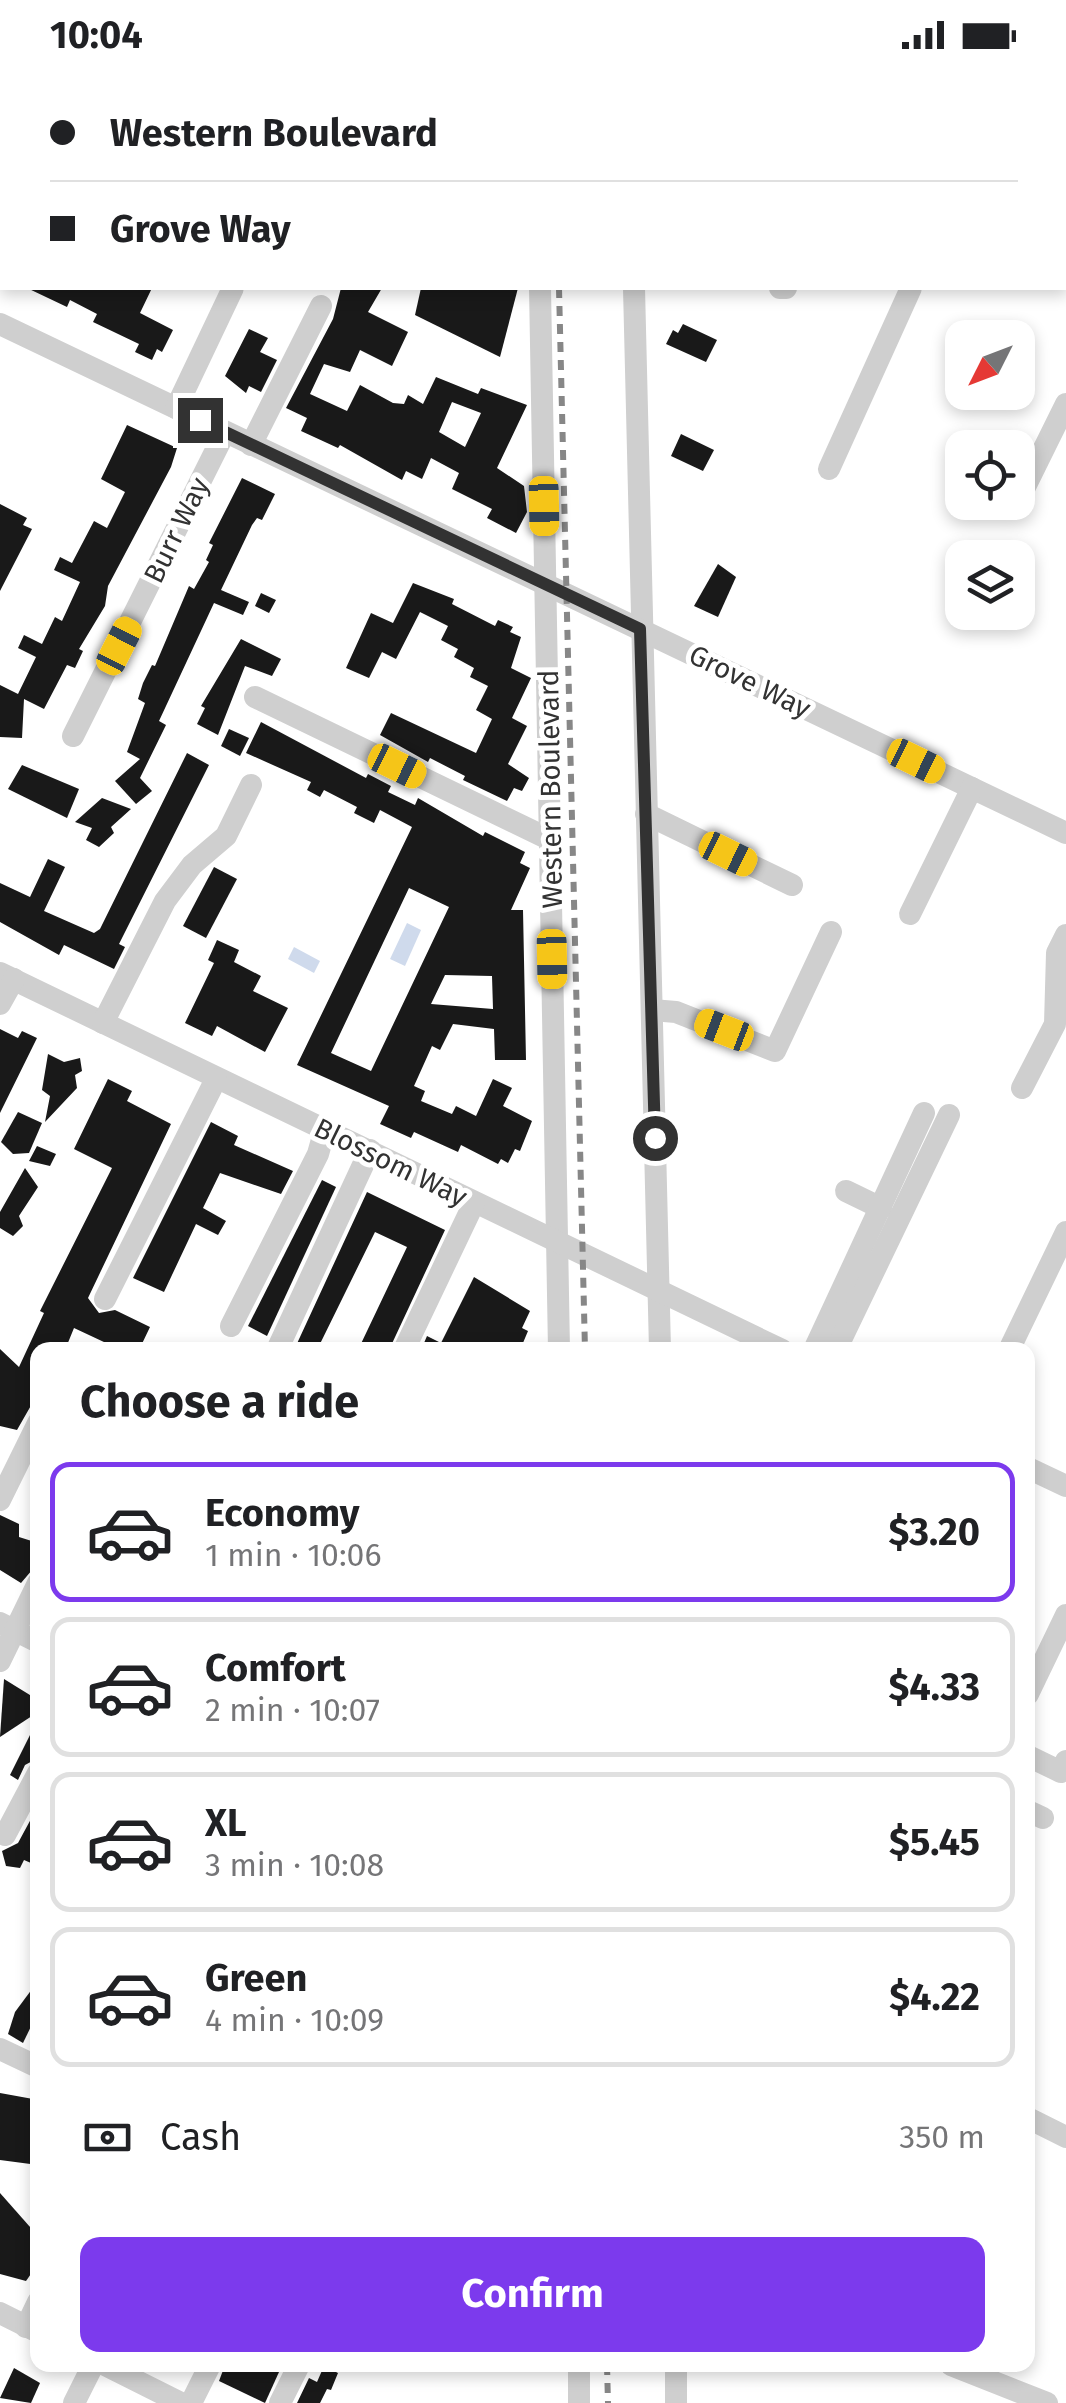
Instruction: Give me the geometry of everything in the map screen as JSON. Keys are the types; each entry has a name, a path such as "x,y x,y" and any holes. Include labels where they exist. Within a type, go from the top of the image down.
{"street":[{"path":"176,408 232,290"},
{"name":"Western Boulevard","path":"540,290 559,1342"},
{"path":"634,290 660,1342"},
{"path":"829,469 910,290"},
{"path":"251,446 321,306"},
{"name":"Grove Way","path":"0,324 1066,833"},
{"path":"1035,467 1066,404"},
{"name":"Burr Way","path":"73,736 226,432"},
{"path":"255,697 551,840"},
{"path":"102,1024 164,901 192,865 226,836 251,785"},
{"path":"910,914 972,788"},
{"path":"646,814 792,885"},
{"path":"652,1010 676,1012 775,1051 832,932"},
{"path":"1022,1088 1055,1024 1057,954 1066,935"},
{"path":"0,1004 7,976"},
{"name":"Blossom Way","path":"7,976 765,1342"},
{"path":"105,1299 216,1079"},
{"path":"818,1342 924,1114"},
{"path":"840,1342 950,1115"},
{"path":"231,1326 318,1154 324,1129"},
{"path":"281,1342 370,1150"},
{"path":"846,1191 881,1208"},
{"path":"408,1342 474,1203"},
{"path":"1013,1342 1066,1232"},
{"path":"0,1500 30,1440"},
{"path":"1035,1473 1066,1486"},
{"path":"0,1660 7,1627 30,1594"},
{"path":"1035,1679 1066,1615"},
{"path":"7,1627 30,1638"},
{"path":"1035,1759 1064,1769"},
{"path":"5,1834 30,1789"},
{"path":"0,2049 30,2063"},
{"path":"1035,2121 1066,2136"},
{"path":"0,2315 30,2329"},
{"path":"74,2403 90,2372"},
{"path":"191,2403 206,2372"},
{"path":"280,2403 296,2372"},
{"path":"578,2372 580,2403"},
{"path":"676,2372 676,2403"},
{"path":"969,2372 1047,2403"},
{"path":"142,2373 181,2403"}],"water":[{"path":"407,923 421,930 405,966 390,959"},
{"path":"294,947 320,961 314,973 288,959"}],"building":[{"path":"31,290 151,290 140,313 173,330 162,352 157,349 152,360 135,352 139,344 93,322 97,314 70,300 67,307"},
{"path":"340,290 381,290 368,312 408,332 392,366 360,350 350,372 324,364 310,394 347,411 360,385 393,403 404,404 408,395 423,404 436,377 478,394 481,388 527,405 497,468 524,486 527,512 516,533 487,518 492,509 452,489 459,473 431,458 422,479 406,471 402,480 340,445 338,448 301,431 307,418 286,408 333,319","holes":["452,402 481,413 465,447 439,432"]},
{"path":"421,290 517,290 500,357 415,315"},
{"path":"683,324 717,340 706,362 666,344 673,330 678,333"},
{"path":"249,329 268,338 260,352 277,360 261,392 249,386 246,393 225,376"},
{"path":"127,425 177,448 171,467 108,586 105,606 79,649 83,651 75,668 67,665 44,709 24,699 22,738 0,737 0,685 18,694 36,657 18,648 24,635 42,644 55,617 62,621 80,582 54,570 60,557 72,563 94,521 107,528 125,492 101,479"},
{"path":"681,434 714,450 703,471 671,456"},
{"path":"242,478 275,494 262,520 257,518 252,525 221,590 249,602 243,615 214,603 159,721 166,725 140,778 152,791 136,804 115,781 140,759 127,752 145,703 138,699 143,683 152,665 155,666 189,586 194,589 209,562 206,560 213,545 209,543"},
{"path":"0,504 27,518 23,525 32,529 0,591"},
{"path":"718,564 736,577 718,617 694,606"},
{"path":"413,583 454,599 452,604 495,626 498,620 513,627 510,632 521,637 511,668 531,678 512,718 527,726 508,764 529,778 522,791 514,788 507,801 380,735 391,713 476,753 492,719 476,710 488,686 470,677 474,668 454,657 458,649 441,640 448,626 420,612 396,659 382,652 369,678 346,668 371,613 393,623"},
{"path":"261,593 276,600 269,613 255,606"},
{"path":"241,639 281,659 272,676 245,666 218,735 197,724 205,708 201,706"},
{"path":"261,722 366,778 368,774 391,786 388,792 415,805 418,798 483,836 485,832 525,852 520,863 530,868 511,910 523,910 526,1060 495,1060 494,1029 453,1024 440,1050 432,1046 414,1086 425,1091 421,1101 452,1114 456,1106 476,1116 493,1079 512,1088 503,1106 532,1121 520,1151 515,1149 508,1163 501,1159 498,1164 461,1145 458,1152 414,1132 411,1138 380,1124 389,1106 297,1065 412,827 380,810 374,823 354,813 357,807 324,790 320,797 307,790 311,782 246,753","holes":["409,888 449,907 371,1071 331,1053","445,975 492,976 493,1009 431,1004"]},
{"path":"229,729 249,738 240,756 221,746"},
{"path":"187,753 209,765 119,944 125,947 114,969 64,945 59,955 0,922 0,883 30,897 48,859 65,867 44,911 94,933 100,929"},
{"path":"22,765 79,789 67,818 8,789"},
{"path":"102,798 131,809 111,827 114,833 99,847 86,840 92,828 75,822"},
{"path":"214,867 237,879 206,938 183,926"},
{"path":"217,940 239,950 234,962 261,976 253,991 288,1008 265,1052 217,1026 212,1036 185,1023 214,963 208,960"},
{"path":"0,1029 18,1038 22,1031 37,1038 0,1113"},
{"path":"48,1054 64,1062 80,1058 82,1071 75,1075 77,1088 45,1122 50,1096 42,1090"},
{"path":"108,1079 132,1091 127,1101 171,1124 88,1298 99,1313 115,1310 150,1327 143,1342 104,1342 74,1328 68,1342 31,1342 44,1313 40,1311 112,1168 74,1149"},
{"path":"18,1112 42,1123 29,1153 13,1154 1,1142"},
{"path":"211,1122 238,1136 234,1145 293,1171 281,1194 220,1173 203,1208 226,1221 218,1235 196,1224 164,1292 133,1278"},
{"path":"37,1146 56,1154 50,1166 29,1161"},
{"path":"25,1168 38,1187 19,1216 23,1226 13,1236 0,1228 0,1212"},
{"path":"322,1180 336,1187 267,1336 248,1326"},
{"path":"367,1192 445,1230 393,1342 362,1342 407,1247 375,1232 321,1342 298,1342"},
{"path":"474,1277 530,1311 522,1328 528,1331 523,1342 442,1342"},
{"path":"30,1343 30,1407 17,1430 0,1426 0,1349 19,1367"},
{"path":"0,1515 19,1524 19,1537 30,1540 30,1572 21,1583 0,1570"},
{"path":"4,1679 30,1695 30,1717 0,1737"},
{"path":"30,1735 30,1762 18,1780 10,1775"},
{"path":"30,1821 30,1863 24,1860 20,1868 6,1866 2,1851 18,1843"},
{"path":"30,1992 30,2029 23,2043 8,2034 15,2012"},
{"path":"0,2093 30,2098 30,2164 0,2160"},
{"path":"0,2193 30,2227 30,2275 26,2281 0,2274"},
{"path":"14,2368 40,2383 31,2403 0,2398"},
{"path":"222,2372 279,2372 265,2403 219,2381"},
{"path":"321,2372 338,2373 320,2403 297,2403 309,2378 317,2382"}],"railway":[{"path":"559,290 585,1342"},
{"path":"607,2372 608,2403"}],"route":[{"path":"200,420 640,629 655,1138"}]}
